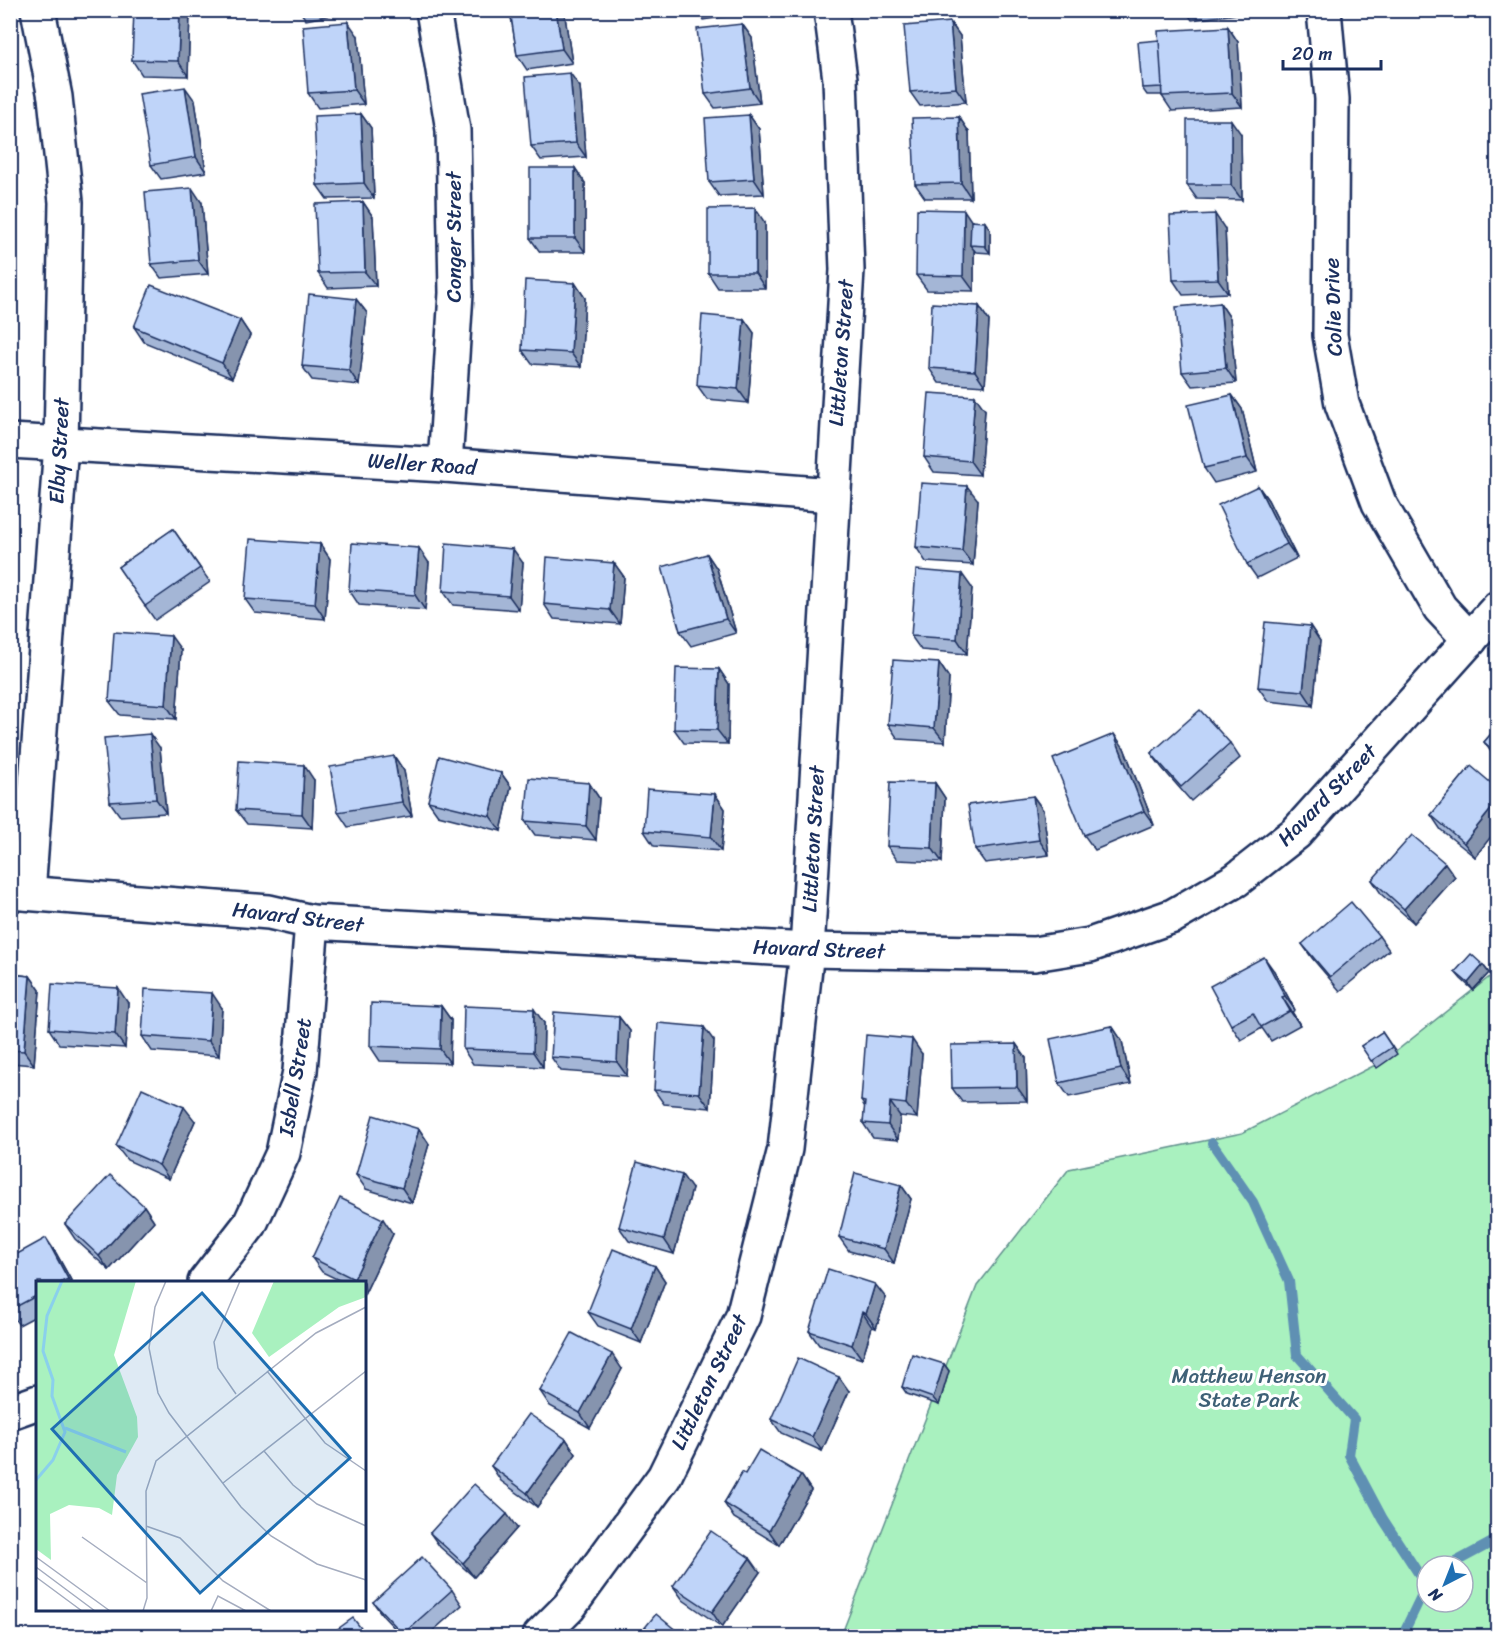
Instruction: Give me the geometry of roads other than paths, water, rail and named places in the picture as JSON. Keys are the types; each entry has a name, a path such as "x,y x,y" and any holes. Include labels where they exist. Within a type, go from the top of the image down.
{"street":[{"name":"Elby Street","path":"19,893 61,444 66,202 55,98 38,10"},
{"name":"Conger Street","path":"433,10 453,130 456,293 444,465"},
{"name":"Littleton Street","path":"540,1636 569,1607 664,1477 743,1316 784,1149 807,950 847,270 840,79 831,10"},
{"name":"Colie Drive","path":"1324,10 1332,99 1330,335 1342,404 1379,503 1440,608 1470,640"},
{"name":"Weller Road","path":"10,441 444,465 832,495"},
{"name":"Havard Street","path":"19,893 269,912 312,922 807,950 1034,954 1090,945 1173,916 1236,880 1296,833 1497,608"},
{"name":"Isbell Street","path":"207,1281 250,1224 283,1153 300,1071 312,922"},
{"path":"10,1412 36,1403"}],"waterway":[{"path":"1212,1143 1253,1202 1289,1281 1297,1355 1354,1419 1349,1455 1383,1519 1415,1568"},
{"path":"1470,1554 1498,1539"},
{"path":"1402,1636 1415,1609"}],"park label":[{"name":"Matthew Henson State Park","path":"1249,1388"}]}
